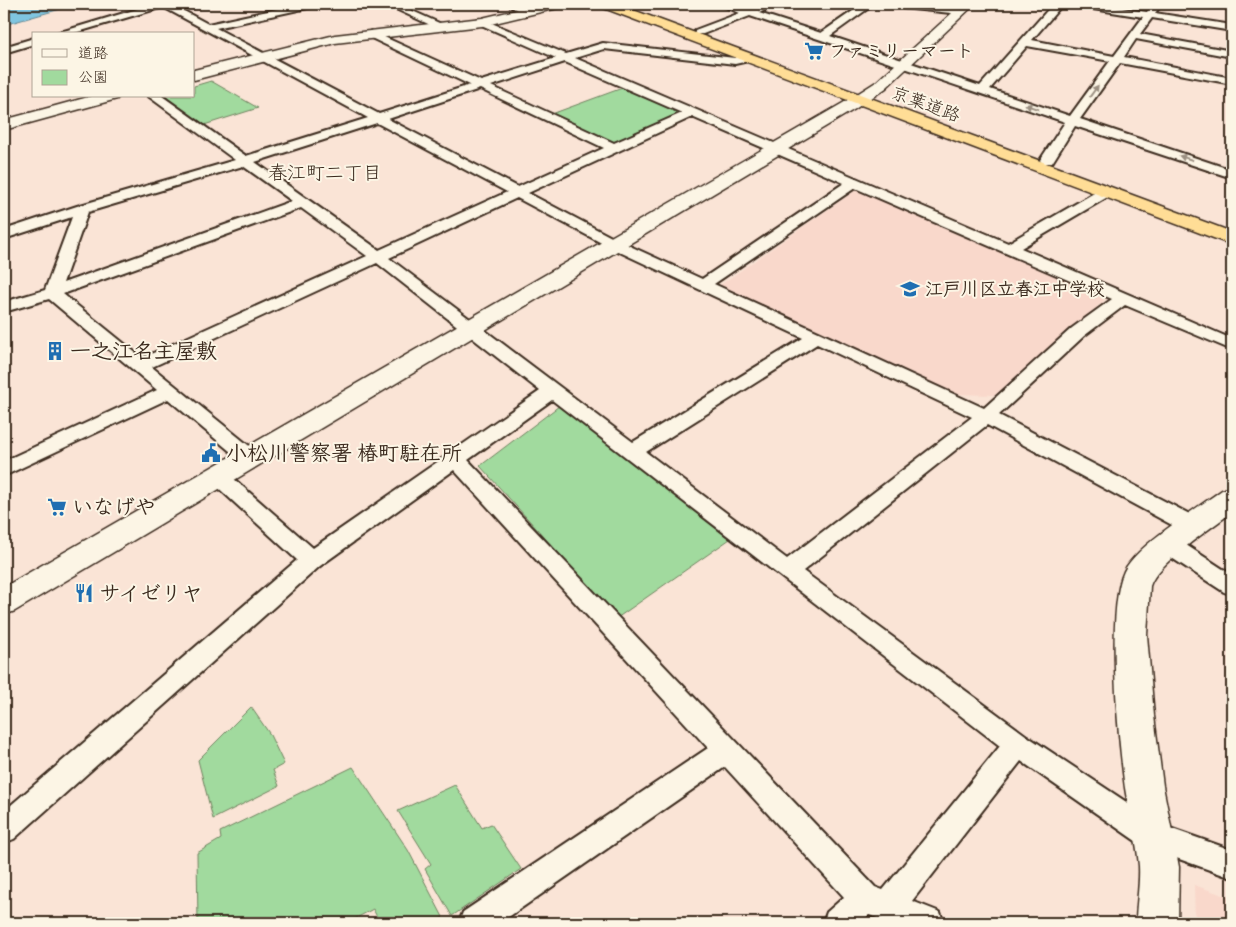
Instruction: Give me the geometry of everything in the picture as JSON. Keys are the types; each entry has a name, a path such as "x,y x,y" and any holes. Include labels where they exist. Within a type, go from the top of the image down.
{"highway":[{"name":"京葉道路","path":"606,4 750,58 1047,160 1232,229"},
{"name":"京葉道路","path":"623,4 700,32 1106,192 1232,239"}],"street":[{"path":"66,32 164,4 614,244 986,416 1193,526"},
{"path":"206,27 312,4"},
{"path":"390,4 442,27"},
{"path":"511,4 527,12"},
{"path":"195,75 263,56 335,40 371,34 482,22 557,4"},
{"path":"723,4 1232,174"},
{"path":"700,32 773,4"},
{"path":"824,37 869,4"},
{"path":"877,4 965,7"},
{"path":"983,90 1058,4"},
{"path":"1080,4 1232,28"},
{"path":"1047,160 1072,120 1157,4"},
{"path":"1213,4 1232,7"},
{"path":"4,602 863,97 903,64 965,7"},
{"path":"482,22 1232,345"},
{"path":"371,34 614,148"},
{"path":"1134,36 1232,54"},
{"path":"4,50 32,42"},
{"path":"1025,42 1232,81"},
{"path":"4,235 82,209 379,119 604,46 736,61 750,58"},
{"path":"4,125 103,98"},
{"path":"157,98 377,256 787,571 1018,744 1153,836 1232,864"},
{"path":"140,366 691,113"},
{"path":"703,285 854,182"},
{"path":"1009,249 1106,192"},
{"path":"4,308 52,293 301,203"},
{"path":"52,293 82,209"},
{"path":"52,293 251,458"},
{"path":"787,571 986,416 1078,332 1123,299"},
{"path":"633,451 815,338"},
{"path":"4,829 312,560 553,390"},
{"path":"4,469 169,391"},
{"path":"455,458 728,750 877,903 929,923"},
{"path":"219,477 312,560"},
{"path":"1157,923 1159,867 1144,786 1136,716 1131,635 1134,586 1138,574 1151,559 1232,497"},
{"path":"1169,545 1232,586"},
{"path":"838,923 877,903 1018,744"},
{"path":"474,923 728,750"}],"shaded area":[{"name":"江戸川区立春江中学校","path":"856,190 1101,293 1104,301 995,395 951,394 720,285"},
{"path":"1194,885 1232,898 1232,923 1195,923"}],"green space":[{"path":"211,81 258,108 201,126 167,98 195,98 195,86"},
{"path":"625,87 686,113 616,145 549,115"},
{"path":"559,406 730,539 617,618 480,466"},
{"path":"251,707 269,733 284,764 273,770 279,786 213,819 198,760"},
{"path":"353,767 408,850 443,917 434,923 380,923 373,909 347,923 198,923 197,853 221,839 220,832"},
{"path":"455,785 482,828 491,824 521,869 452,916 425,869 431,864 398,811"}],"water":[{"path":"4,4 78,4 4,25"}],"place":[{"name":"ファミリーマート","path":"814,51"},
{"name":"江戸川区立春江中学校","path":"910,289"},
{"name":"一之江名主屋敷","path":"55,351"},
{"name":"小松川警察署 椿町駐在所","path":"211,453"},
{"name":"いなげや","path":"57,507"},
{"name":"サイゼリヤ","path":"84,593"}],"district":[{"name":"春江町二丁目","path":"325,173"}]}
